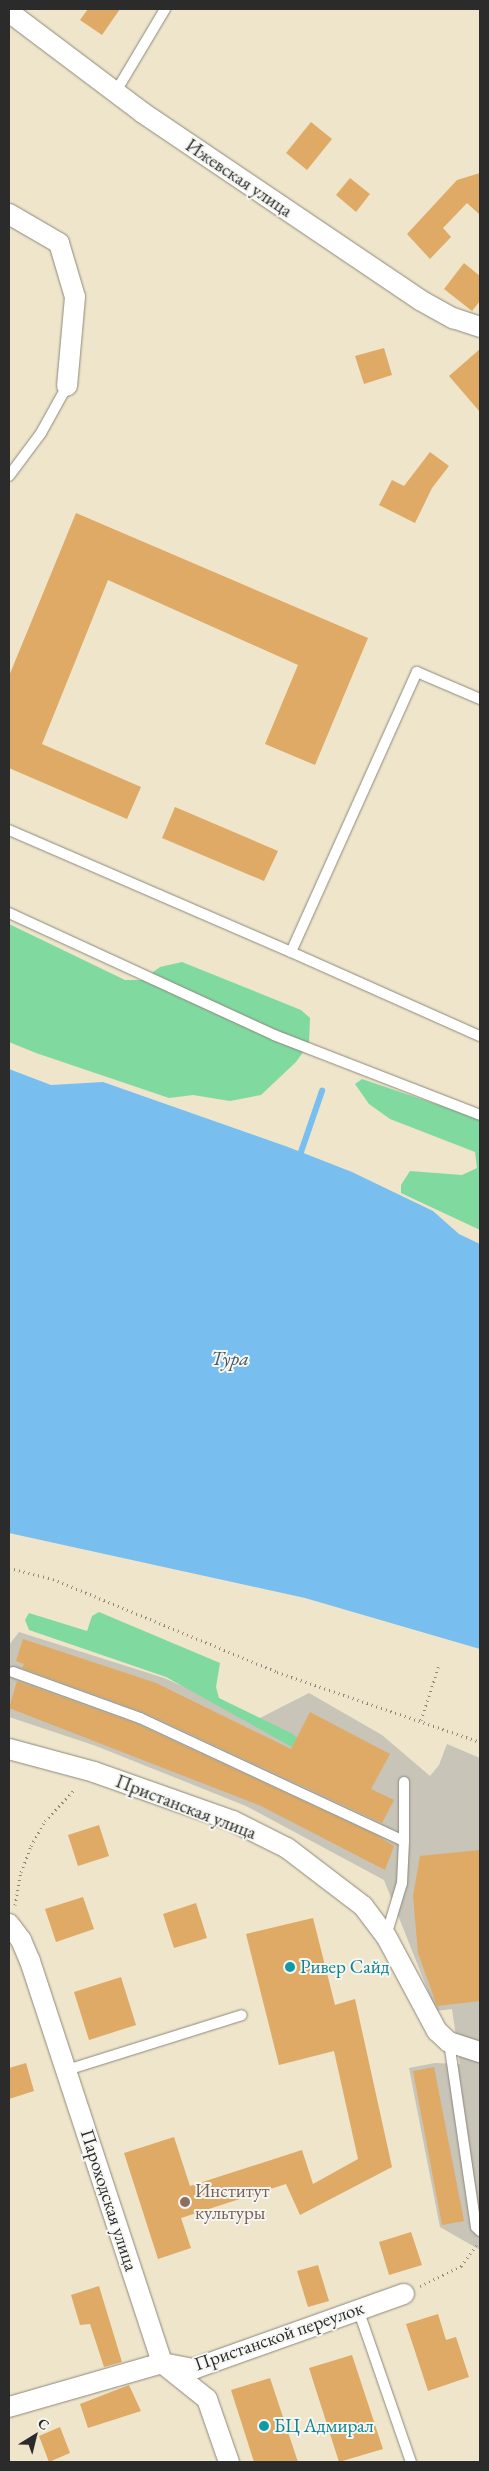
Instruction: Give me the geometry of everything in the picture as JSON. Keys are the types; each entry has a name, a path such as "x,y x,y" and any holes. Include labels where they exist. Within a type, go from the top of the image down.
{"street":[{"name":"Ижевская улица","path":"9,12 115,92 420,300 453,318 480,327"},
{"path":"9,214 60,243 74,297 67,386"},
{"name":"Пристанская улица","path":"9,1749 94,1772 233,1821 287,1848 363,1906 386,1936 437,2031 449,2042"},
{"name":"Пароходская улица","path":"11,1926 30,1961 162,2363"},
{"path":"449,2042 480,2052"},
{"name":"Пристанской переулок","path":"9,2407 162,2363 193,2370 404,2294"},
{"path":"162,2363 207,2399 229,2462"}],"lane":[{"path":"115,92 165,9"},
{"path":"9,476 41,433 67,386"},
{"path":"291,952 417,672 480,699"},
{"path":"9,830 480,1036"},
{"path":"9,913 274,1036 480,1115"},
{"path":"13,1672 140,1718 404,1841"},
{"path":"386,1936 402,1882 404,1782"},
{"path":"67,2070 242,2016"},
{"path":"449,2042 478,2229"},
{"path":"358,2309 411,2462"}],"path":[{"path":"9,1568 53,1579 278,1672 480,1742"},
{"path":"421,1720 439,1665"},
{"path":"11,1926 20,1872 31,1846 63,1799 94,1772"},
{"path":"404,2294 461,2266 471,2256 478,2240 478,2229"}],"shaded area":[{"path":"19,1632 164,1678 258,1719 309,1693 382,1735 430,1776 439,1765 447,1744 480,1758 480,2250 440,2227 409,2068 435,2063 460,2064 452,2009 436,2011 384,1880 246,1806 96,1746 9,1717 9,1645"}],"green space":[{"path":"9,924 125,980 142,980 160,967 182,962 301,1010 310,1018 309,1044 296,1062 261,1095 230,1101 193,1095 169,1098 36,1053 9,1042"},
{"path":"362,1079 480,1119 480,1230 401,1193 401,1185 410,1171 462,1175 477,1168 475,1152 390,1119 369,1104 355,1084"},
{"path":"99,1612 220,1663 216,1687 219,1698 293,1734 304,1745 299,1751 166,1677 29,1630 25,1620 29,1613 87,1631 92,1616"}],"water":[{"name":"Тура","path":"9,1069 51,1085 103,1082 288,1147 352,1172 433,1211 459,1234 480,1244 480,1649 305,1598 9,1533"}],"building":[{"path":"88,9 120,9 102,35 80,20"},
{"path":"311,122 332,139 307,170 286,153"},
{"path":"480,173 480,215 467,203 443,228 451,237 430,259 407,234 457,180"},
{"path":"350,178 370,194 356,212 336,195"},
{"path":"464,263 480,276 480,301 472,311 444,289"},
{"path":"384,348 392,375 364,384 355,356"},
{"path":"480,349 480,412 449,376"},
{"path":"430,452 449,466 432,488 415,523 379,505 392,480 404,486"},
{"path":"76,513 368,638 315,765 265,744 298,665 108,580 42,744 141,787 127,819 9,768 9,676"},
{"path":"175,807 278,851 264,881 162,838"},
{"path":"23,1639 156,1683 291,1749 310,1712 390,1754 371,1789 394,1800 382,1823 143,1712 22,1668 24,1664 16,1661"},
{"path":"17,1681 137,1724 376,1835 394,1846 385,1870 261,1806 9,1708"},
{"path":"99,1825 109,1856 78,1866 68,1835"},
{"path":"480,1850 480,2001 437,2006 418,1953 413,1896 420,1856"},
{"path":"83,1897 94,1929 56,1942 45,1909"},
{"path":"196,1903 207,1938 174,1948 163,1914"},
{"path":"313,1918 335,2005 355,1999 392,2167 300,2215 286,2184 181,2218 191,2248 158,2259 124,2153 174,2137 190,2186 302,2150 313,2184 358,2159 334,2051 279,2065 246,1934"},
{"path":"121,1977 136,2025 89,2040 74,1992"},
{"path":"26,2063 34,2091 9,2099 9,2068"},
{"path":"434,2067 464,2221 442,2225 413,2071"},
{"path":"411,2232 422,2265 389,2275 379,2242"},
{"path":"318,2265 329,2301 308,2307 297,2271"},
{"path":"99,2286 122,2362 104,2367 90,2324 80,2325 71,2295"},
{"path":"438,2314 446,2340 456,2337 469,2377 428,2391 406,2324"},
{"path":"352,2355 383,2449 339,2462 309,2368"},
{"name":"БЦ Адмирал","path":"270,2378 298,2462 254,2462 231,2390"},
{"path":"129,2385 141,2411 88,2428 80,2404"},
{"path":"60,2427 70,2453 49,2462 39,2436"}],"waterway":[{"path":"301,1152 322,1091"}],"place":[{"name":"Ривер Сайд","path":"290,1967"},
{"name":"Институт культуры","path":"185,2202"},
{"name":"БЦ Адмирал","path":"264,2426"}]}
